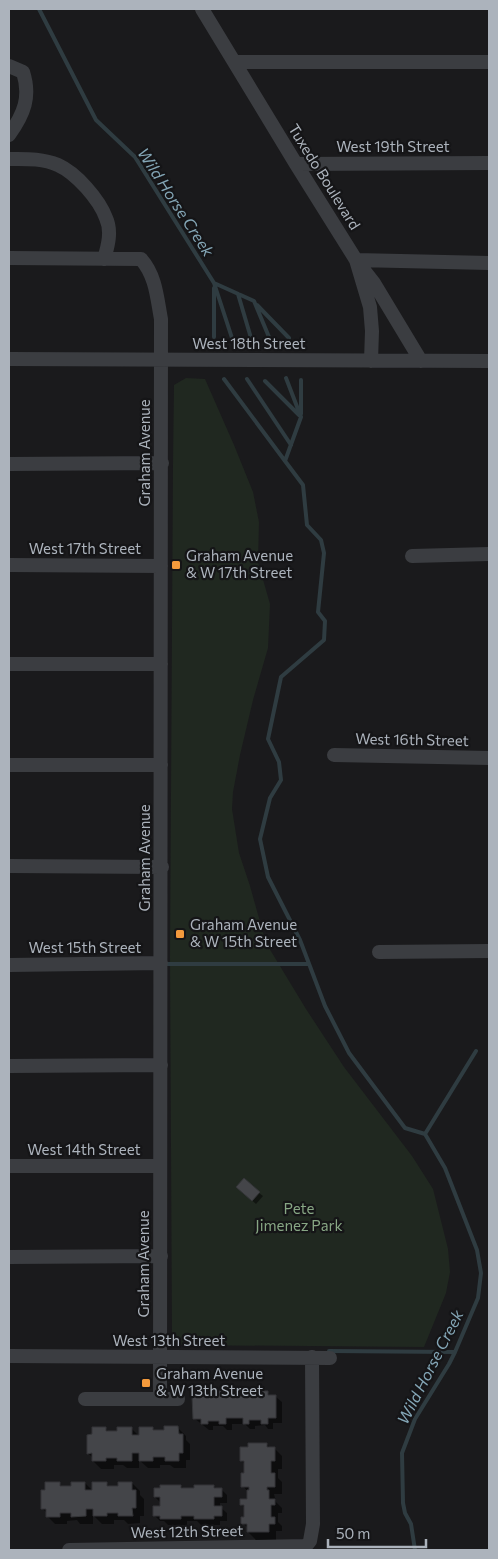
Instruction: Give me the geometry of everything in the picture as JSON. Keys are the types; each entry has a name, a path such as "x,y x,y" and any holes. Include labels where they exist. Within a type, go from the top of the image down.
{"street":[{"name":"Tuxedo Boulevard","path":"202,9 296,164 356,260 374,283 421,361"},
{"path":"235,62 489,62"},
{"path":"9,66 23,72 28,85 26,103 9,135"},
{"path":"9,159 40,159 57,164 72,173 97,202 107,218 109,242 104,259 9,258"},
{"name":"West 19th Street","path":"296,164 489,163"},
{"name":"Graham Avenue","path":"104,259 141,259 155,283 161,319 162,867 160,1398"},
{"path":"371,361 372,318 367,293 356,260 489,263"},
{"name":"West 18th Street","path":"9,360 489,360"},
{"path":"9,464 162,463"},
{"path":"412,556 489,554"},
{"name":"West 17th Street","path":"9,565 161,566"},
{"path":"9,664 161,664"},
{"name":"West 16th Street","path":"334,755 489,758"},
{"path":"9,765 161,765"},
{"path":"9,866 162,867"},
{"path":"379,952 489,951"},
{"name":"West 15th Street","path":"9,965 161,964"},
{"path":"9,1066 160,1065"},
{"name":"West 14th Street","path":"9,1166 160,1166"},
{"path":"9,1257 160,1256"},
{"name":"West 13th Street","path":"9,1356 330,1358"},
{"path":"308,1548 312,1524 312,1358"},
{"path":"85,1399 178,1399"},
{"name":"West 12th Street","path":"69,1550 308,1548"}],"green space":[{"name":"Pete Jimenez Park","path":"186,378 205,379 253,492 259,522 258,562 270,604 268,648 253,700 233,792 232,809 239,853 266,943 344,1067 412,1156 433,1189 448,1249 450,1272 446,1293 424,1347 178,1345 172,1336 170,957 174,385"}],"building":[{"path":"244,1178 260,1192 252,1201 236,1187"},
{"path":"208,1391 208,1394 219,1394 219,1391 226,1391 226,1396 243,1396 243,1391 249,1391 249,1394 261,1394 261,1391 268,1391 268,1395 276,1395 276,1418 268,1418 268,1424 261,1424 261,1420 249,1420 249,1424 243,1424 243,1418 226,1418 226,1424 219,1424 219,1421 208,1421 208,1424 201,1424 201,1419 193,1419 192,1396 201,1396 201,1392"},
{"path":"164,1426 178,1426 179,1434 183,1434 183,1453 179,1453 179,1461 165,1461 165,1457 153,1457 153,1461 139,1461 139,1453 132,1453 132,1461 117,1461 117,1458 106,1458 106,1461 92,1461 92,1453 87,1454 87,1435 92,1434 92,1427 106,1427 106,1431 117,1431 117,1427 132,1427 132,1435 139,1435 139,1427 153,1427 153,1430 164,1430"},
{"path":"248,1443 267,1443 267,1447 275,1447 275,1461 271,1461 271,1473 275,1473 275,1487 267,1487 267,1490 269,1490 269,1499 275,1499 275,1505 271,1505 271,1517 275,1517 275,1524 269,1524 269,1532 247,1532 247,1524 241,1524 241,1517 244,1517 244,1505 240,1505 240,1499 247,1499 249,1487 241,1487 241,1473 244,1473 244,1461 240,1461 240,1447 248,1447"},
{"path":"45,1482 60,1482 60,1486 71,1486 71,1482 85,1482 85,1490 92,1490 92,1482 107,1482 107,1486 118,1486 118,1482 132,1482 132,1490 136,1490 136,1508 132,1508 133,1516 118,1516 118,1513 107,1513 107,1516 93,1516 93,1509 86,1509 86,1516 71,1517 71,1513 60,1513 60,1517 46,1517 46,1509 41,1509 41,1490 45,1490"},
{"path":"160,1485 181,1485 181,1488 194,1488 194,1485 214,1485 214,1488 222,1488 222,1497 214,1497 214,1506 222,1506 222,1516 214,1516 214,1519 194,1519 194,1516 181,1516 181,1519 160,1519 160,1516 153,1516 153,1506 160,1506 160,1497 154,1497 154,1488 160,1488"}],"waterway":[{"name":"Wild Horse Creek","path":"39,9 96,120 135,157 214,283 254,301 269,337"},
{"name":"Wild Horse Creek","path":"214,283 232,338"},
{"name":"Wild Horse Creek","path":"214,288 214,337"},
{"name":"Wild Horse Creek","path":"238,294 251,338"},
{"name":"Wild Horse Creek","path":"257,305 289,338"},
{"name":"Wild Horse Creek","path":"286,378 301,417 285,461 303,485 307,525 321,540 324,553 318,612 325,621 324,640 281,677 268,739 279,762 281,780 270,798 260,839 268,877 300,940 325,1006 349,1053 405,1128 425,1134 445,1168 477,1250 481,1273 478,1298 455,1352 415,1419 402,1453 403,1503 405,1513 411,1524 415,1550"},
{"name":"Wild Horse Creek","path":"224,379 285,461"},
{"name":"Wild Horse Creek","path":"247,379 291,445"},
{"name":"Wild Horse Creek","path":"301,380 301,414"},
{"name":"Wild Horse Creek","path":"265,381 299,415"},
{"path":"164,964 309,964"},
{"path":"425,1134 476,1051"},
{"path":"329,1351 455,1352"}],"place":[{"name":"Graham Avenue & W 17th Street","path":"176,565"},
{"name":"Graham Avenue & W 15th Street","path":"180,934"},
{"name":"Graham Avenue & W 13th Street","path":"146,1383"}]}
